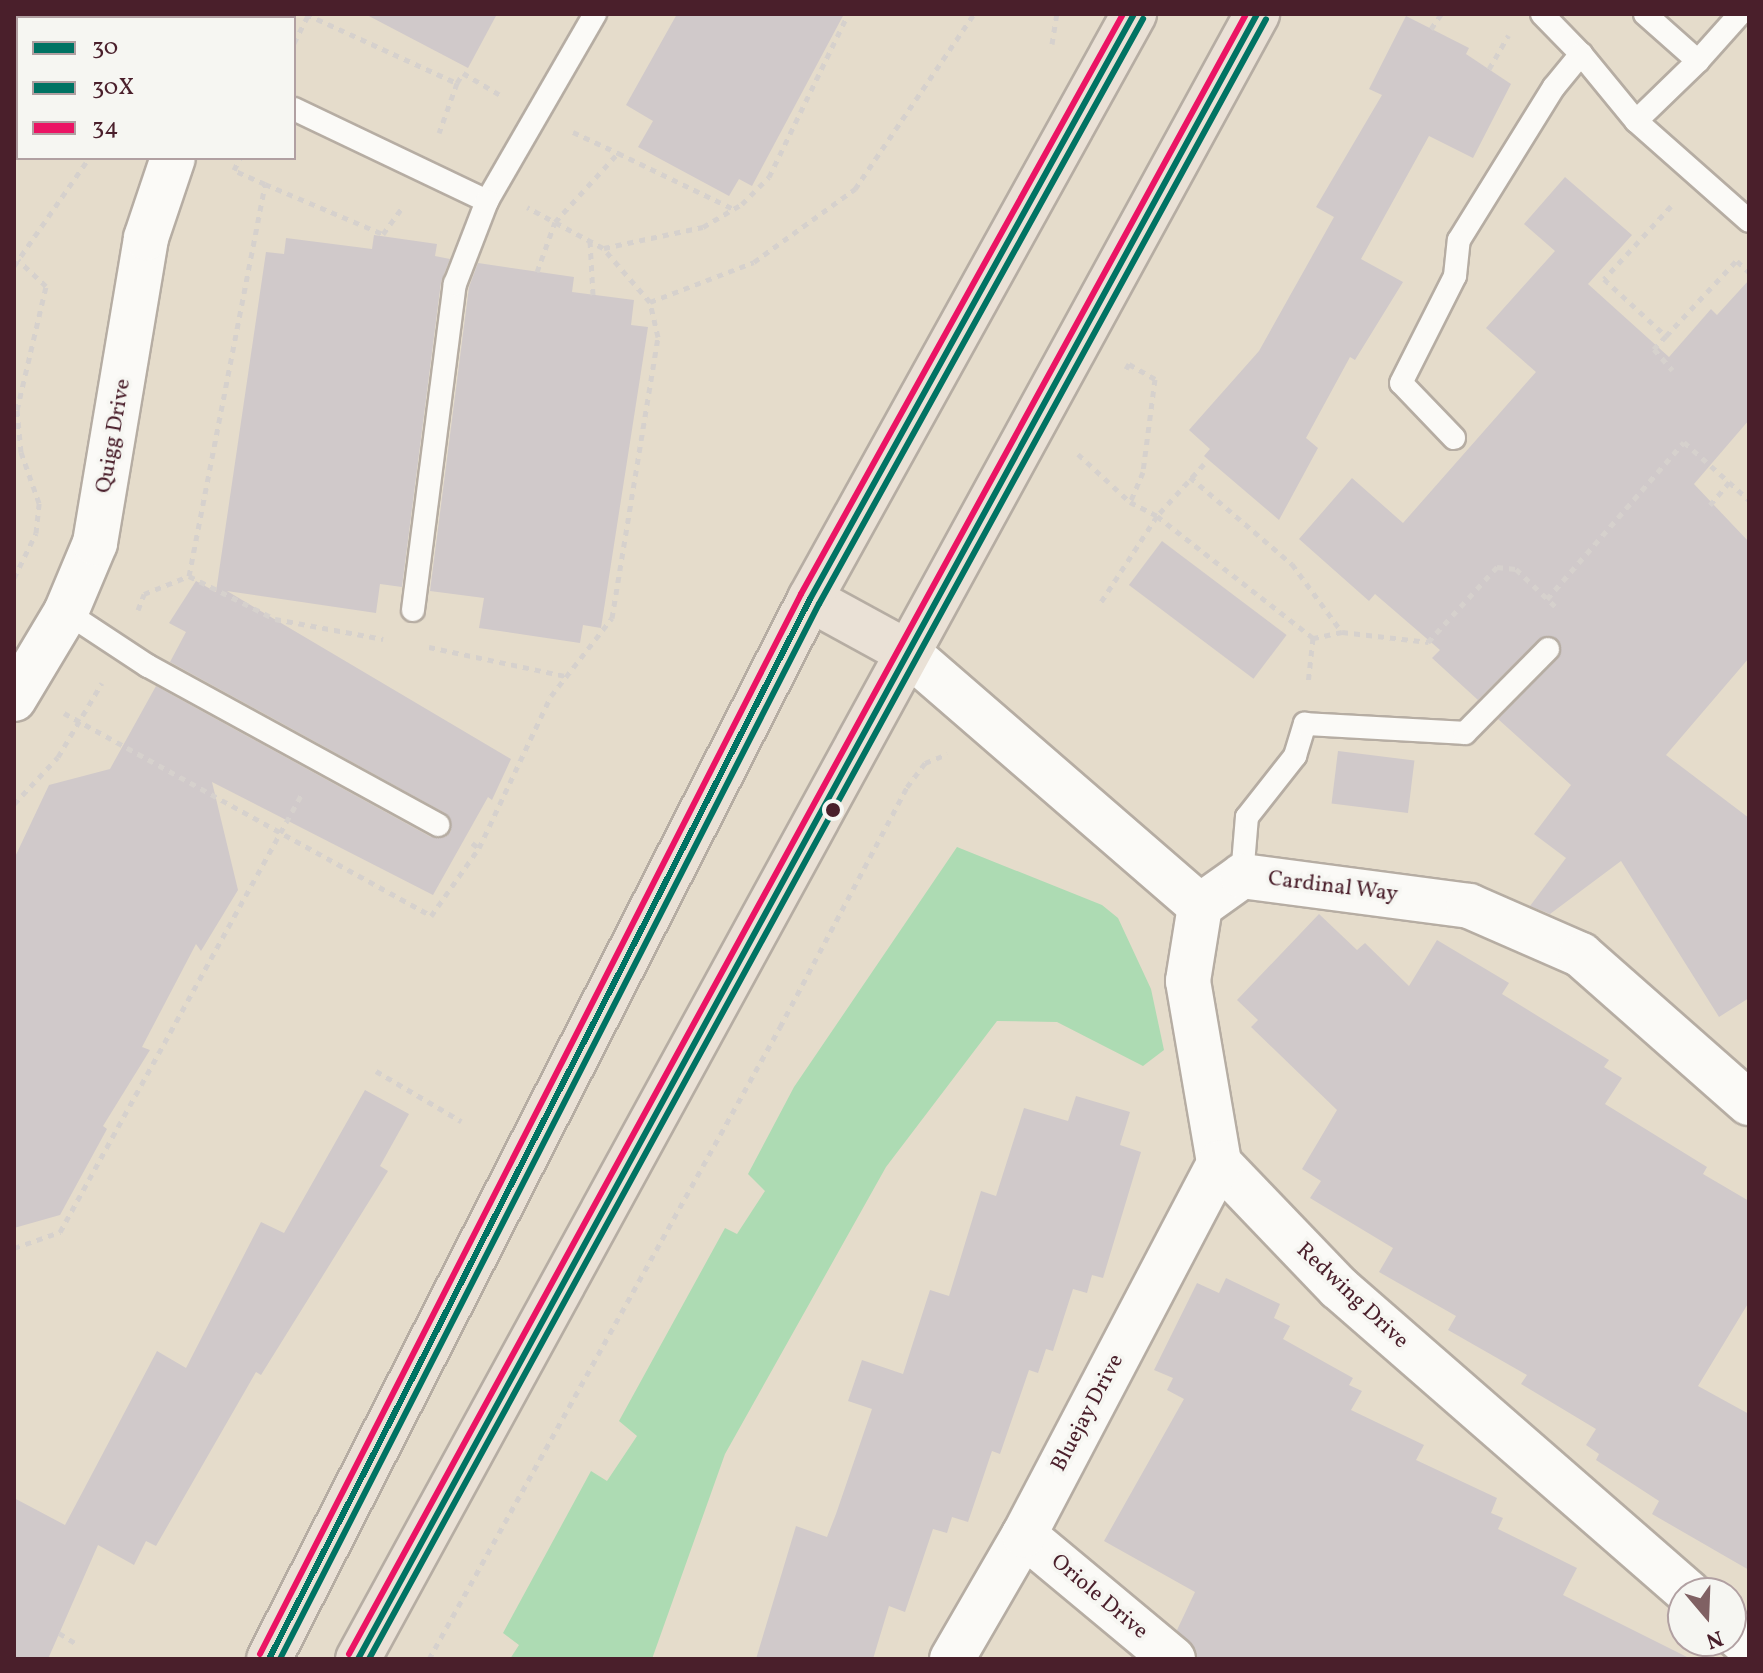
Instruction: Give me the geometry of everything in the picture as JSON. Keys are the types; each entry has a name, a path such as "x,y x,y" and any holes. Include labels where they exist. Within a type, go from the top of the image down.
{"main road":[{"path":"269,1659 810,599 1134,14"},
{"path":"358,1659 1257,14"},
{"path":"810,599 907,652"}],"street":[{"name":"Quigg Drive","path":"14,699 66,612 95,543 146,238 172,160"},
{"path":"907,652 1200,906 1188,981 1219,1163"},
{"name":"Cardinal Way","path":"1200,906 1242,876 1469,906 1581,955 1749,1103"},
{"name":"Bluejay Drive","path":"952,1659 1024,1535 1219,1163"},
{"name":"Redwing Drive","path":"1219,1163 1339,1288 1671,1577"},
{"name":"Oriole Drive","path":"1024,1535 1173,1659"}],"lane":[{"path":"413,610 455,284 491,196 595,14"},
{"path":"1542,14 1581,54 1636,121 1749,221"},
{"path":"1645,14 1698,61"},
{"path":"1636,121 1698,61 1740,14"},
{"path":"1454,438 1401,383 1455,276 1459,240 1554,87 1581,54"},
{"path":"296,110 425,172 491,196"},
{"path":"66,612 148,666 438,825"},
{"path":"1242,876 1247,817 1295,756 1305,724 1465,733 1548,649"}],"path":[{"path":"296,39 307,14 457,83"},
{"path":"603,248 703,227 734,209 769,177 848,14"},
{"path":"650,302 754,262 855,189 974,14"},
{"path":"1052,44 1057,14"},
{"path":"1431,29 1441,14"},
{"path":"1489,69 1516,24"},
{"path":"223,165 383,234 425,172 463,73 537,116 734,209"},
{"path":"537,272 555,222 618,153"},
{"path":"14,578 36,533 39,503 21,452 17,410 46,286 16,263 88,160"},
{"path":"234,170 239,160"},
{"path":"189,576 265,184"},
{"path":"64,713 431,916 479,848 551,696 612,618 658,337 650,302 603,248 555,222 491,196"},
{"path":"1666,336 1604,279 1673,204"},
{"path":"590,240 593,295"},
{"path":"1672,370 1654,349 1736,261"},
{"path":"1122,377 1129,364 1155,379 1143,472 1130,502"},
{"path":"1547,599 1684,442 1749,500"},
{"path":"1084,443 1077,456 1130,502 1157,516 1313,638 1342,632 1428,642 1497,567 1516,569 1574,624 1548,649"},
{"path":"1101,602 1157,516 1204,464"},
{"path":"1190,477 1292,564 1342,632"},
{"path":"1710,505 1729,482"},
{"path":"14,804 58,757 123,647 144,594 189,576 275,619 394,641"},
{"path":"1305,724 1313,638"},
{"path":"413,644 566,676"},
{"path":"429,1659 780,1027 907,787 925,763 948,754"},
{"path":"14,1248 60,1232 283,832 318,758"},
{"path":"438,825 479,848"},
{"path":"376,1071 461,1121"},
{"path":"59,1633 78,1645"}],"green space":[{"path":"957,847 1102,905 1118,918 1151,989 1164,1050 1143,1066 1057,1022 997,1021 886,1167 725,1454 652,1659 510,1659 519,1645 503,1633 591,1471 607,1481 637,1436 619,1421 725,1228 737,1234 765,1191 748,1174 794,1087"}],"building":[{"path":"365,14 497,14 468,68"},
{"path":"677,14 844,14 752,186 739,179 729,196 638,147 653,121 626,105"},
{"path":"1406,16 1469,48 1466,54 1511,84 1473,158 1429,136 1361,259 1403,282 1355,360 1350,357 1306,438 1318,448 1279,520 1204,456 1210,449 1189,430 1259,351 1334,217 1316,207 1382,95 1369,89"},
{"path":"1565,177 1632,235 1588,284 1669,357 1711,309 1717,315 1749,280 1749,420 1694,484 1749,542 1749,658 1666,755 1749,818 1749,998 1719,1017 1621,861 1550,914 1530,906 1566,858 1534,834 1571,785 1498,719 1558,658 1558,640 1539,639 1478,700 1432,658 1440,650 1375,594 1369,601 1299,539 1352,478 1403,523 1536,372 1486,328 1555,251 1524,224"},
{"path":"374,235 437,244 435,256 450,259 441,282 402,587 380,584 376,613 227,591 511,759 492,800 488,797 433,895 212,782 238,890 201,951 196,944 142,1047 150,1050 103,1126 107,1129 60,1215 14,1228 14,859 49,785 110,769 156,686 431,837 445,837 451,831 445,813 170,662 186,632 169,623 196,581 216,592 266,252 284,254 286,238 372,249"},
{"path":"478,263 574,277 572,292 634,300 631,325 648,327 601,628 583,625 580,643 479,628 484,598 430,591 469,287"},
{"path":"1162,541 1287,635 1253,679 1129,585"},
{"path":"1338,751 1414,760 1408,813 1332,804"},
{"path":"1319,914 1357,950 1365,943 1409,986 1437,940 1509,983 1502,994 1609,1060 1604,1067 1622,1078 1605,1104 1707,1167 1703,1174 1749,1201 1749,1302 1698,1386 1749,1414 1749,1570 1652,1514 1659,1501 1596,1460 1599,1454 1586,1445 1596,1429 1521,1384 1527,1375 1448,1330 1456,1316 1379,1272 1393,1248 1310,1198 1321,1181 1302,1169 1337,1110 1251,1027 1258,1020 1237,1000"},
{"path":"365,1090 409,1114 380,1166 388,1171 261,1375 256,1372 156,1546 146,1541 134,1565 98,1545 48,1659 14,1659 14,1498 65,1525 157,1351 186,1368 261,1222 284,1233"},
{"path":"1076,1096 1130,1112 1120,1145 1141,1152 1103,1278 1092,1275 1087,1293 1073,1289 1053,1351 1046,1349 1038,1373 1029,1370 1000,1454 992,1451 968,1522 952,1517 947,1533 933,1529 905,1612 889,1606 873,1659 756,1659 796,1526 827,1537 836,1514 872,1409 848,1401 862,1360 903,1374 930,1290 949,1296 981,1191 996,1196 1024,1108 1068,1121"},
{"path":"1226,1278 1280,1304 1274,1318 1290,1326 1283,1339 1353,1378 1349,1385 1362,1391 1351,1410 1424,1445 1416,1460 1497,1498 1491,1513 1503,1518 1498,1529 1577,1568 1563,1595 1667,1647 1667,1657 1691,1659 1197,1659 1196,1650 1177,1630 1195,1592 1104,1541 1184,1399 1167,1390 1173,1378 1154,1370 1197,1283 1219,1293"}],"transit line":[{"name":"34","path":"260,1654 801,594 1123,14"},
{"name":"30","path":"269,1659 810,599 1134,14"},
{"name":"34","path":"349,1654 1246,14"},
{"name":"30","path":"358,1659 1257,14"},
{"name":"30X","path":"280,1659 819,604 1143,19"},
{"name":"30X","path":"369,1659 1266,19"}]}
